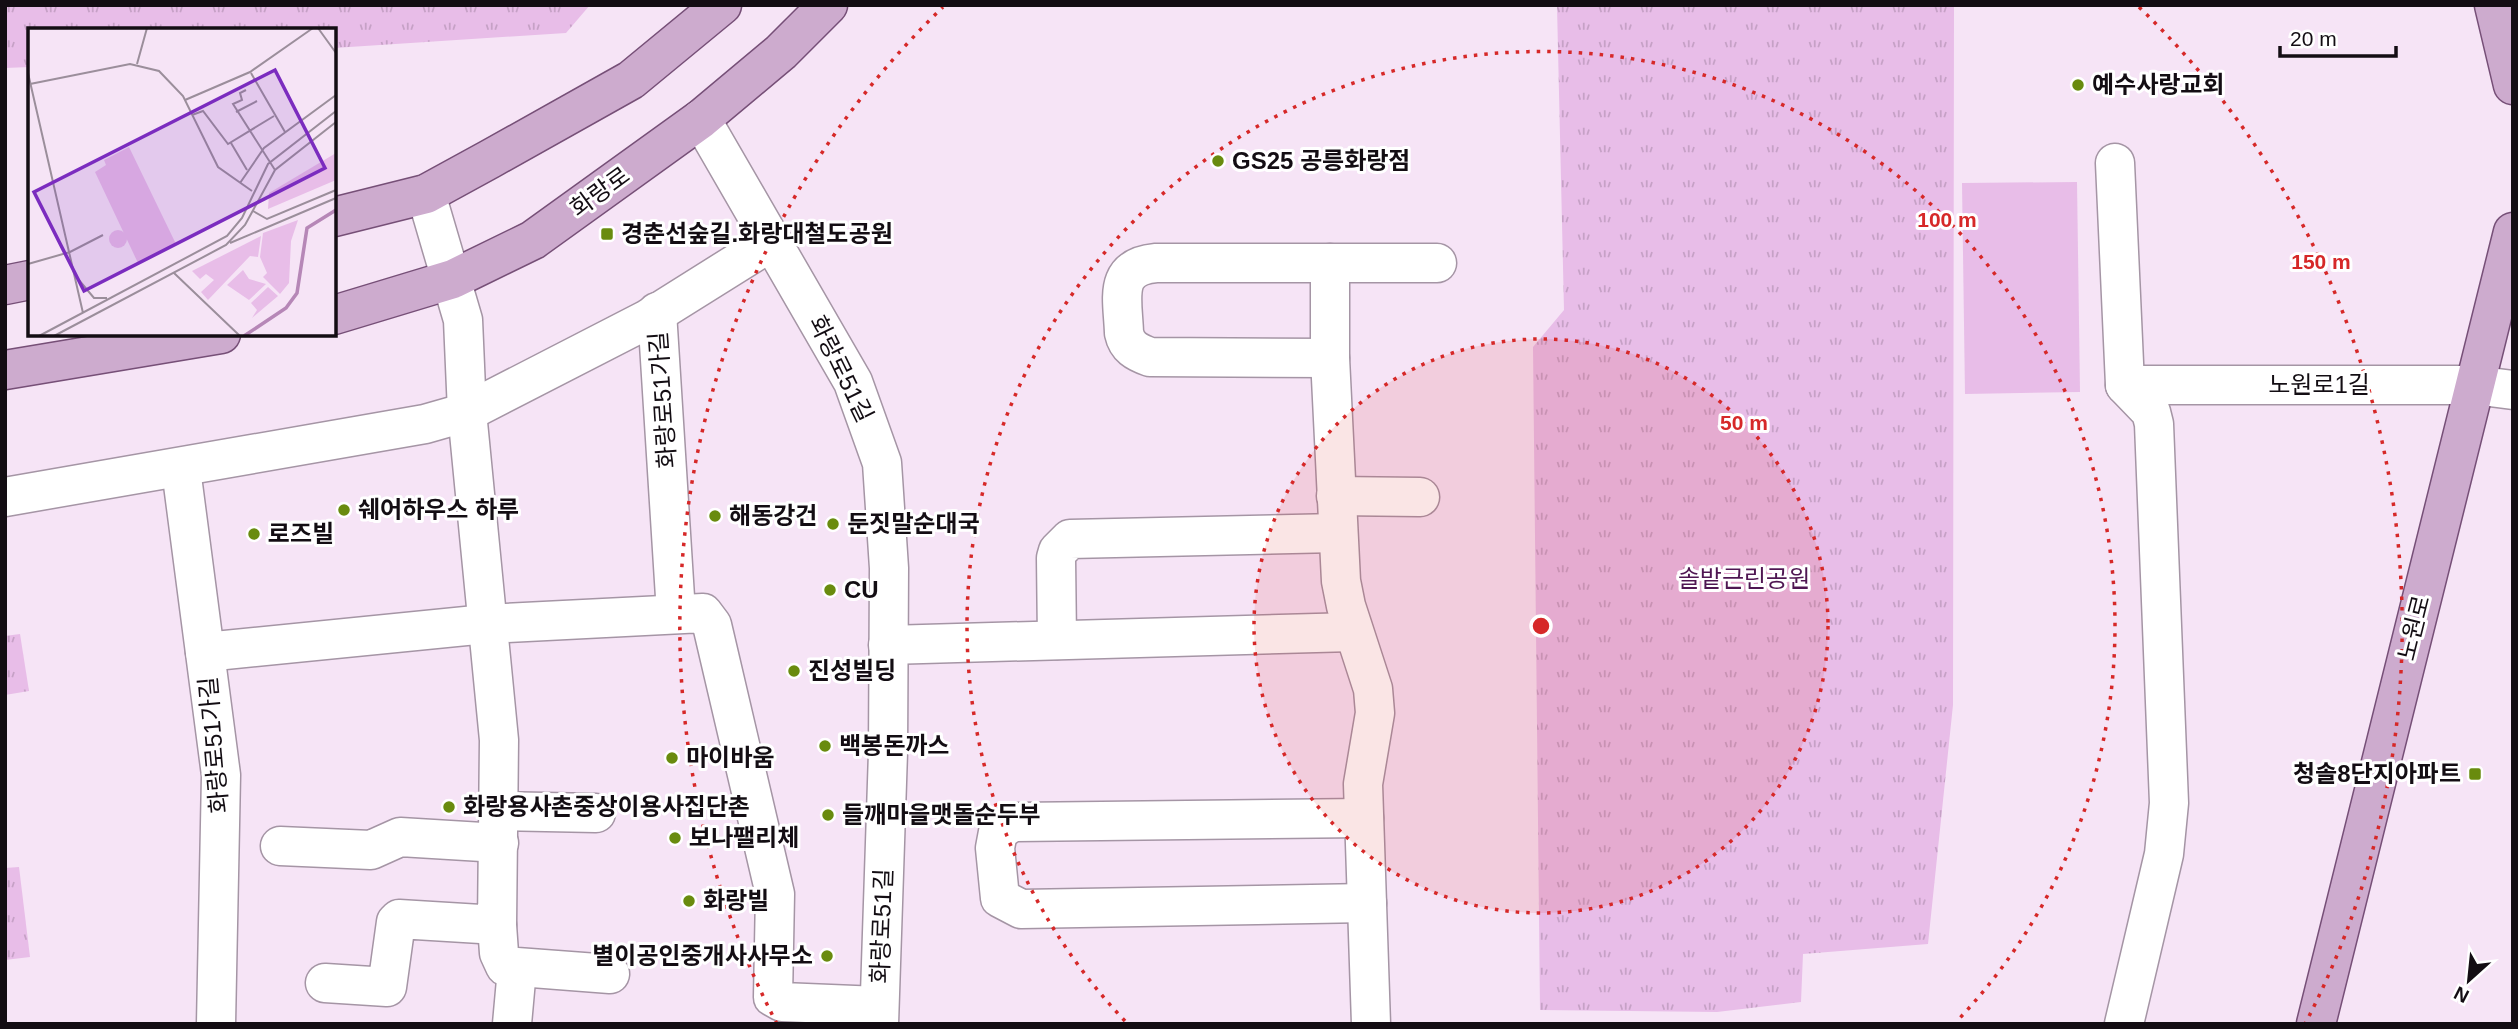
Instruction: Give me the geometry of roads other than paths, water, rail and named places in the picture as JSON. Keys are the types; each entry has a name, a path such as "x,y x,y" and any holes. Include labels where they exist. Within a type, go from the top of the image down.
{"main road":[{"path":"336,216 426,194 631,79 683,41 722,5"},
{"name":"화랑로","path":"336,314 453,279 533,240 701,119 781,52 828,5"},
{"path":"2494,5 2513,85"},
{"name":"노원로","path":"2316,1024 2513,232"},
{"path":"5,285 28,280"},
{"path":"5,370 210,336"}],"street":[{"name":"화랑로51길","path":"701,119 853,382 882,463 889,568 888,752 879,1015"},
{"path":"2115,163 2126,385 2151,412 2154,424 2169,803 2164,854 2124,1024"},
{"path":"426,194 463,320 467,412 499,740 498,926 501,961 505,966 517,969 610,974"},
{"name":"화랑로51가길","path":"5,496 181,469 425,424 467,412 657,313 772,241"},
{"path":"1330,263 1330,358 1341,581 1353,632 1373,689 1375,713 1363,784 1371,1024"},
{"path":"1330,358 1150,357 1126,342 1123,284 1131,269 1142,264 1437,263"},
{"name":"화랑로51가길","path":"657,313 677,613"},
{"name":"노원로1길","path":"2126,385 2474,385 2513,390"},
{"name":"화랑로51가길","path":"181,469 221,775 216,1024"},
{"path":"1057,640 1056,558 1058,551 1070,539 1336,515 1420,498"},
{"path":"205,652 486,625 703,613 712,625 775,894 773,996 782,1003 879,1015"},
{"path":"888,645 1353,632"},
{"path":"280,846 371,850 400,836 498,827 596,813"},
{"path":"1364,818 1012,822 998,832 995,848 1000,898 1021,909 1367,903"},
{"path":"325,983 387,987 396,922 400,919 498,926"},
{"path":"512,1024 517,969"}],"place":[{"name":"예수사랑교회","path":"2078,85"},
{"name":"GS25 공릉화랑점","path":"1218,161"},
{"name":"경춘선숲길.화랑대철도공원","path":"607,234"},
{"name":"쉐어하우스 하루","path":"344,510"},
{"name":"해동강건","path":"715,516"},
{"name":"둔짓말순대국","path":"833,524"},
{"name":"로즈빌","path":"254,534"},
{"name":"CU","path":"830,590"},
{"name":"진성빌딩","path":"794,671"},
{"name":"백봉돈까스","path":"825,746"},
{"name":"마이바움","path":"672,758"},
{"name":"청솔8단지아파트","path":"2475,774"},
{"name":"화랑용사촌중상이용사집단촌","path":"449,807"},
{"name":"들깨마을맷돌순두부","path":"828,815"},
{"name":"보나팰리체","path":"675,838"},
{"name":"화랑빌","path":"689,901"},
{"name":"별이공인중개사사무소","path":"827,956"}],"park label":[{"name":"솔밭근린공원","path":"1744,579"}]}
